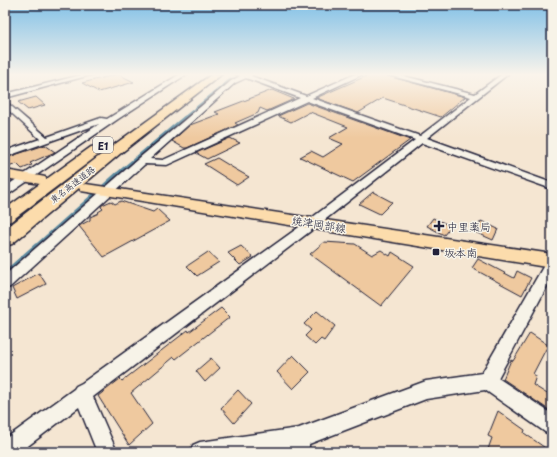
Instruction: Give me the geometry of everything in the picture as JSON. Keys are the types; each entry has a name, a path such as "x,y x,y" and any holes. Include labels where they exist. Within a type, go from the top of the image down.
{"highway":[{"name":"東名高速道路","path":"5,218 174,95"},
{"name":"東名高速道路","path":"5,238 116,150 189,95"}],"main road":[{"path":"5,174 40,180"},
{"name":"焼津岡部線","path":"86,188 552,261"}],"street":[{"path":"5,192 115,117 150,95"},
{"path":"5,283 109,192 141,161 217,95"},
{"path":"299,95 552,186"},
{"path":"141,161 164,163 312,95"},
{"path":"5,451 82,392 313,223 475,96"},
{"path":"5,103 46,140"},
{"path":"5,154 102,120 115,117"},
{"path":"487,381 552,264"},
{"path":"200,452 299,445 426,390 487,381 552,425"},
{"path":"82,392 107,452"}],"building":[{"path":"258,95 285,95 294,99 267,111 260,108 258,113 235,123 238,125 187,148 184,148 172,141 190,125 219,114 215,112"},
{"path":"322,95 459,95 465,97 441,117 383,98 358,113 316,98"},
{"path":"36,97 45,105 28,110 18,102"},
{"path":"307,103 410,140 353,182 300,157 311,151 323,157 343,144 329,138 348,127 310,112 291,122 278,116"},
{"path":"230,138 240,143 207,159 196,153"},
{"path":"45,145 55,152 30,163 32,165 22,169 17,164 5,168 5,158"},
{"path":"217,158 249,177 237,185 204,164"},
{"path":"373,192 392,202 380,214 359,204"},
{"path":"111,201 115,204 121,201 153,212 157,209 170,221 104,257 79,226 90,220 90,217 99,213 98,212 103,209 101,207 102,205"},
{"path":"433,218 451,226 444,235 427,226"},
{"path":"481,221 498,229 493,240 475,232"},
{"path":"324,242 355,244 372,255 381,250 390,256 392,252 414,266 381,306 310,254"},
{"path":"241,246 253,257 240,265 228,253"},
{"path":"208,252 219,262 197,276 187,266"},
{"path":"478,259 514,278 517,271 531,278 522,295 472,268"},
{"path":"39,273 46,284 17,299 12,288"},
{"path":"221,308 230,317 176,359 174,357 131,393 152,424 129,445 98,396 120,379 122,381 188,330 189,332"},
{"path":"317,311 335,326 324,341 321,339 315,345 305,336 311,330 304,324"},
{"path":"530,333 548,345 533,374 536,376 533,385 552,397 552,412 503,379 511,360 513,361"},
{"path":"293,355 310,372 293,389 277,372"},
{"path":"211,358 220,368 205,382 196,371"},
{"path":"238,390 251,404 234,423 221,408"},
{"path":"498,411 525,430 524,433 551,452 487,452 492,438 488,436"}],"waterway":[{"path":"184,118 211,95"},
{"path":"116,175 185,117"},
{"path":"35,247 117,174"},
{"path":"5,271 10,269 36,246"}],"place":[{"name":"中里薬局","path":"439,226"},
{"name":"坂本南","path":"436,252"}]}
